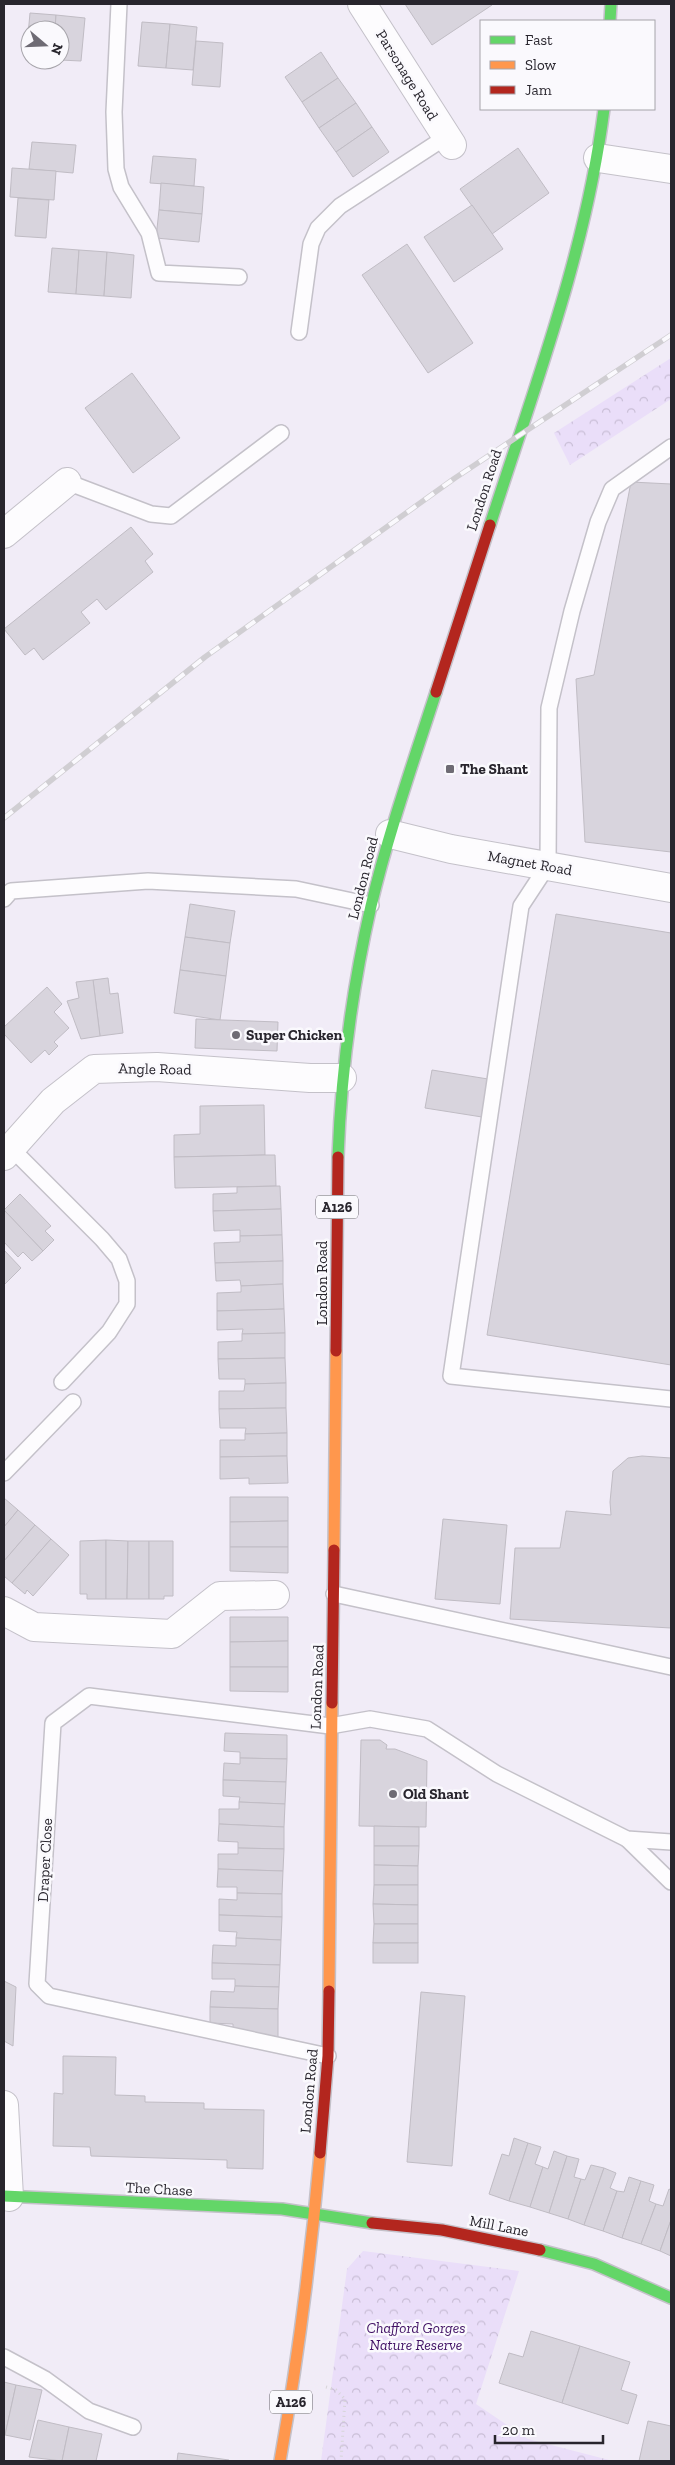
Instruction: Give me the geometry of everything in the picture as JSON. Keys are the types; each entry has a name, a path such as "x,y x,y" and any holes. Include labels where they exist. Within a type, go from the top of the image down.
{"main road":[{"path":"610,4 610,20"},
{"name":"London Road","path":"280,2461 295,2376 312,2245 313,2213 328,2056 330,1726 334,1594 338,1156 342,1078 358,966 371,905 390,834 573,266 598,158 604,110"},
{"name":"The Chase","path":"6,2196 313,2213"},
{"name":"Mill Lane","path":"313,2213 338,2220 442,2230 527,2246 594,2264 671,2298"}],"street":[{"name":"Parsonage Road","path":"362,4 449,141"},
{"path":"598,158 671,169"},
{"path":"4,534 68,482"},
{"name":"Magnet Road","path":"390,834 451,849 671,888"},
{"name":"Angle Road","path":"7,1152 53,1101 94,1069 157,1067 310,1078 342,1078"},
{"path":"4,1611 34,1627 172,1634 220,1596 275,1595"},
{"path":"4,2105 6,2196"}],"lane":[{"path":"119,4 114,112 116,169 121,187 149,233 159,273 238,277"},
{"path":"299,332 311,244 318,228 340,206 449,141"},
{"path":"68,482 151,514 171,516 280,433"},
{"path":"671,447 612,489 598,522 572,611 549,708 548,865 522,906 452,1376 671,1399"},
{"path":"4,899 11,891 148,881 296,889 371,905"},
{"path":"7,1152 102,1239 119,1259 127,1281 127,1304 109,1332 62,1382"},
{"path":"4,1473 73,1402"},
{"path":"334,1594 671,1667"},
{"name":"Draper Close","path":"328,2056 49,1996 37,1984 53,1723 89,1696 330,1726 370,1719 427,1729 497,1774 627,1839"},
{"path":"627,1839 671,1842"},
{"path":"627,1839 671,1882"},
{"path":"4,2357 45,2380 90,2411 133,2427"}],"path":[{"path":"295,2376 336,2390 346,2399 341,2461"}],"green space":[{"path":"671,358 671,399 570,465 554,433"},
{"name":"Chafford Gorges Nature Reserve","path":"363,2251 519,2271 476,2404 528,2439 613,2461 321,2461 347,2269"}],"building":[{"path":"405,4 492,4 492,5 432,45"},
{"path":"30,13 56,15 56,20 29,20"},
{"path":"56,15 85,18 81,61 70,60 70,20 56,20"},
{"path":"142,22 170,24 166,68 138,66"},
{"path":"170,24 197,27 193,70 166,68"},
{"path":"196,41 223,43 220,87 192,85"},
{"path":"321,52 338,78 302,102 285,77"},
{"path":"338,78 356,103 319,128 302,102"},
{"path":"356,103 372,127 336,152 319,128"},
{"path":"372,127 389,152 353,177 336,152"},
{"path":"32,142 76,145 73,173 29,169"},
{"path":"518,148 549,193 492,234 460,189"},
{"path":"153,156 196,159 194,186 150,183"},
{"path":"12,168 56,171 54,200 10,197"},
{"path":"161,183 204,187 202,214 159,210"},
{"path":"18,198 49,200 46,238 15,236"},
{"path":"472,205 503,249 454,282 424,237"},
{"path":"159,210 202,214 199,242 156,238"},
{"path":"407,244 473,343 428,373 362,275"},
{"path":"52,248 79,250 76,294 48,292"},
{"path":"79,250 107,252 104,296 76,294"},
{"path":"107,252 134,255 131,298 104,296"},
{"path":"132,373 180,438 133,473 85,408"},
{"path":"631,482 671,484 671,852 585,842 576,679 594,675"},
{"path":"131,527 153,554 145,561 153,572 106,610 97,599 81,612 90,623 43,660 34,648 25,655 4,629"},
{"path":"190,904 235,911 230,943 185,937"},
{"path":"556,914 671,933 671,1365 487,1335"},
{"path":"185,937 230,943 226,976 180,970"},
{"path":"180,970 226,976 220,1020 174,1013"},
{"path":"108,978 110,994 118,993 123,1033 100,1036 93,980"},
{"path":"93,980 100,1036 81,1039 67,1001 79,998 76,982"},
{"path":"47,987 62,1004 54,1012 69,1028 54,1042 58,1046 49,1055 45,1050 31,1063 4,1034 4,1027"},
{"name":"Super Chicken","path":"196,1019 278,1022 277,1051 195,1048"},
{"path":"432,1070 488,1079 482,1117 425,1108"},
{"path":"264,1105 265,1155 174,1157 174,1135 200,1134 200,1106"},
{"path":"275,1155 276,1186 175,1188 174,1157"},
{"path":"280,1186 281,1209 213,1211 213,1194 237,1193 237,1187"},
{"path":"20,1194 51,1226 45,1231 54,1240 43,1251 4,1210"},
{"path":"281,1209 282,1235 240,1236 240,1230 214,1231 213,1211"},
{"path":"4,1210 43,1251 32,1261 23,1252 18,1257 4,1242"},
{"path":"282,1235 283,1261 215,1263 214,1243 240,1242 240,1236"},
{"path":"4,1250 21,1268 4,1285"},
{"path":"283,1261 283,1284 241,1286 240,1280 216,1281 215,1263"},
{"path":"283,1284 284,1309 217,1311 217,1293 241,1292 241,1286"},
{"path":"284,1309 285,1333 242,1334 243,1329 217,1330 217,1311"},
{"path":"285,1333 285,1358 218,1359 218,1342 242,1341 242,1334"},
{"path":"285,1358 286,1383 245,1384 245,1379 219,1379 218,1359"},
{"path":"286,1383 286,1408 219,1409 219,1391 244,1391 245,1384"},
{"path":"286,1408 287,1433 245,1434 246,1428 220,1428 219,1409"},
{"path":"287,1433 287,1456 220,1457 220,1440 245,1440 245,1434"},
{"path":"287,1456 288,1483 249,1484 249,1478 220,1479 220,1457"},
{"path":"642,1456 671,1458 671,1628 510,1619 515,1548 560,1548 566,1511 611,1515 610,1502 613,1471 628,1458"},
{"path":"230,1497 288,1497 288,1521 230,1522"},
{"path":"4,1498 18,1510 4,1527"},
{"path":"18,1510 35,1525 4,1561 4,1527"},
{"path":"443,1519 507,1525 500,1604 435,1599"},
{"path":"288,1521 288,1547 230,1547 230,1522"},
{"path":"35,1525 51,1539 12,1583 4,1576 4,1561"},
{"path":"51,1539 69,1555 33,1596 27,1590 25,1594 12,1583"},
{"path":"106,1540 106,1599 87,1599 87,1594 80,1594 80,1541"},
{"path":"106,1540 128,1541 127,1599 106,1599"},
{"path":"128,1541 149,1541 149,1599 127,1599"},
{"path":"149,1541 173,1541 173,1596 164,1596 164,1599 149,1599"},
{"path":"230,1547 288,1547 288,1573 230,1571"},
{"path":"230,1617 288,1617 288,1641 230,1642"},
{"path":"288,1641 288,1667 230,1667 230,1642"},
{"path":"230,1667 288,1667 288,1692 230,1691"},
{"path":"225,1733 287,1735 287,1759 240,1758 240,1752 224,1751"},
{"name":"Old Shant","path":"361,1740 380,1740 387,1745 386,1749 395,1749 427,1761 426,1827 359,1826"},
{"path":"240,1758 287,1759 286,1782 223,1780 224,1763 240,1764"},
{"path":"223,1780 286,1782 285,1804 239,1802 240,1797 223,1796"},
{"path":"239,1802 285,1804 284,1827 219,1824 219,1809 239,1809"},
{"path":"219,1824 284,1827 284,1849 238,1848 238,1842 218,1841"},
{"path":"374,1826 419,1827 419,1846 374,1846"},
{"path":"374,1846 419,1846 418,1866 374,1865"},
{"path":"238,1848 284,1849 283,1871 218,1869 218,1854 238,1854"},
{"path":"374,1865 418,1866 418,1885 374,1885"},
{"path":"218,1869 283,1871 282,1894 237,1893 237,1887 217,1887"},
{"path":"374,1885 418,1885 418,1905 373,1904"},
{"path":"237,1893 282,1894 282,1917 219,1915 219,1899 237,1900"},
{"path":"373,1904 418,1905 418,1924 374,1924"},
{"path":"219,1915 282,1917 281,1940 236,1938 237,1932 219,1931"},
{"path":"374,1924 418,1924 418,1943 373,1943"},
{"path":"236,1938 281,1940 280,1965 212,1963 213,1945 236,1946"},
{"path":"373,1943 418,1943 418,1963 373,1963"},
{"path":"212,1963 280,1965 279,1987 235,1986 235,1979 212,1979"},
{"path":"4,1981 16,1987 13,2046 4,2041"},
{"path":"235,1986 279,1987 278,2009 210,2007 211,1991 234,1992"},
{"path":"421,1992 465,1996 452,2166 407,2162"},
{"path":"210,2007 278,2009 278,2037 233,2032 233,2024 210,2023"},
{"path":"63,2056 116,2057 115,2095 145,2096 145,2102 204,2103 204,2109 264,2110 263,2169 227,2168 227,2160 91,2156 90,2147 53,2146 54,2093 63,2094"},
{"path":"514,2138 528,2143 509,2201 489,2194 502,2154 509,2156"},
{"path":"528,2143 541,2147 535,2164 543,2167 530,2207 509,2201"},
{"path":"554,2151 567,2156 549,2213 530,2207 543,2167 548,2169"},
{"path":"567,2156 579,2159 574,2177 581,2179 568,2219 549,2213"},
{"path":"591,2165 604,2168 584,2225 568,2219 581,2179 585,2180"},
{"path":"604,2168 616,2173 610,2188 617,2191 603,2231 584,2225"},
{"path":"629,2177 641,2181 622,2238 603,2231 617,2191 624,2192"},
{"path":"641,2181 654,2185 649,2201 656,2204 641,2244 622,2238"},
{"path":"669,2189 671,2190 671,2220 660,2251 641,2244 656,2204 663,2206"},
{"path":"671,2220 671,2256 660,2251"},
{"path":"531,2331 580,2346 562,2403 499,2383 509,2353 523,2357"},
{"path":"580,2346 630,2362 621,2390 637,2395 628,2424 562,2403"},
{"path":"4,2382 16,2385 5,2435 4,2434"},
{"path":"16,2385 42,2390 30,2440 5,2435"},
{"path":"38,2420 69,2427 62,2461 29,2457"},
{"path":"648,2421 671,2426 671,2461 639,2461"},
{"path":"69,2427 102,2434 96,2461 62,2461"},
{"path":"178,2453 229,2460 229,2461 177,2461"}],"railway":[{"path":"4,818 205,657 455,478 671,335"}],"traffic: fast":[{"path":"610,20 611,4"},
{"path":"490,525 541,371 572,267 596,162 604,110"},
{"path":"338,1157 349,1031 364,937 385,852 436,692"},
{"path":"4,2196 282,2209 372,2223"},
{"path":"540,2250 594,2264 671,2298"}],"traffic: slow":[{"path":"334,1550 336,1351"},
{"path":"329,1991 332,1703"},
{"path":"280,2461 293,2384 320,2153"}],"traffic: jam":[{"path":"436,692 490,525"},
{"path":"336,1351 338,1157"},
{"path":"332,1703 334,1550"},
{"path":"320,2153 328,2056 329,1991"},
{"path":"372,2223 442,2230 540,2250"}],"place":[{"name":"The Shant","path":"450,769"},
{"name":"Super Chicken","path":"236,1035"},
{"name":"Old Shant","path":"393,1794"}]}
